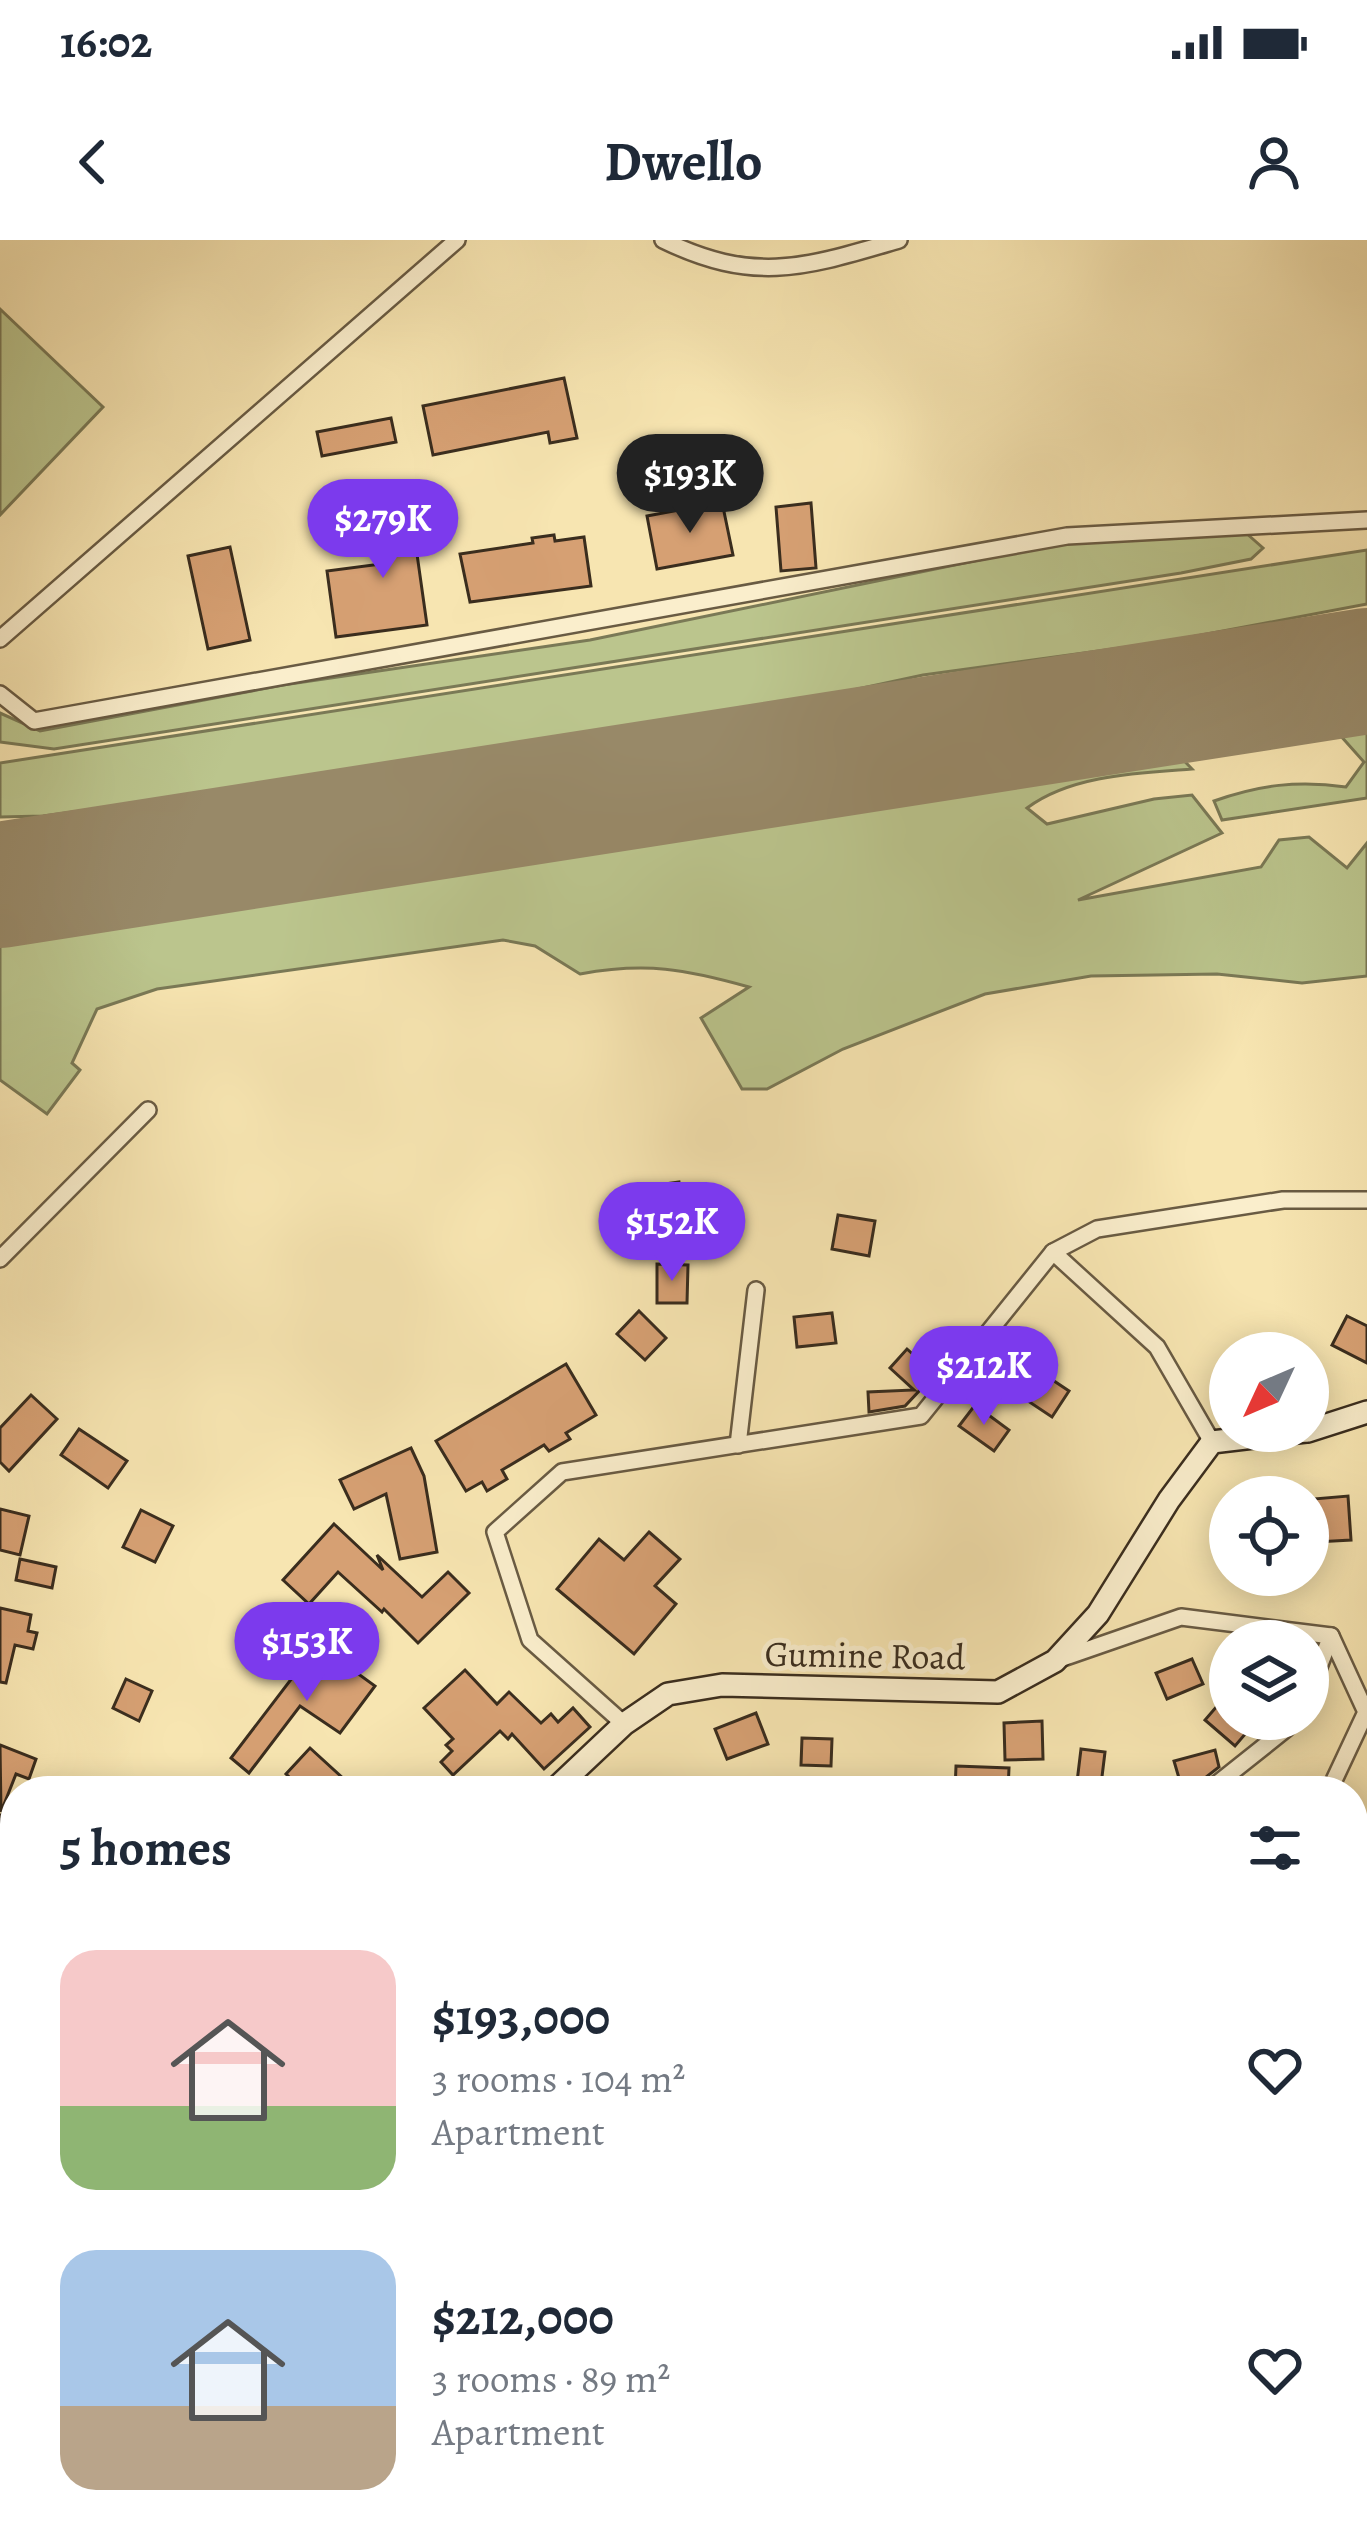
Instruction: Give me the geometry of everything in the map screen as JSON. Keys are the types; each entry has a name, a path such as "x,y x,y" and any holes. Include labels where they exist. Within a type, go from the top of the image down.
{"main road":[{"path":"1329,1424 1367,1412"},
{"name":"Gumine Road","path":"570,1776 624,1724 668,1694 722,1685 998,1692 1054,1661 1098,1614 1168,1500 1209,1446"}],"street":[{"path":"662,240 725,264 781,270 812,266 899,240"},
{"path":"0,639 460,241"},
{"path":"0,694 34,721 1067,536 1367,520"},
{"path":"0,1259 148,1110"},
{"path":"624,1724 530,1640 495,1532 562,1472 921,1416 1053,1252 1097,1229 1283,1200 1367,1200"},
{"path":"1053,1252 1157,1346 1209,1437"},
{"path":"738,1445 756,1290"},
{"path":"1054,1661 1181,1617 1330,1636 1366,1711 1336,1776"},
{"path":"1227,1776 1273,1740"}],"green space":[{"path":"0,309 103,407 0,515"},
{"path":"1246,533 1263,548 1251,559 1181,573 54,749 0,742 0,713 40,731 283,685 590,640 1067,542"},
{"path":"1367,550 1367,604 1164,642 923,675 797,702 353,774 43,816 0,817 0,763"},
{"path":"1367,719 1367,798 1222,820 1214,801 1247,791 1295,784 1346,787 1364,762 1331,725"},
{"path":"1169,745 1192,769 1084,782 1027,808 1047,824 1192,795 1222,833 1078,900 1261,867 1279,840 1309,837 1347,868 1367,843 1367,976 1302,983 1217,974 1091,976 985,994 843,1049 767,1089 742,1089 701,1018 749,987 665,969 580,974 535,946 503,940 157,989 97,1009 72,1063 80,1070 47,1114 0,1080 0,930"}],"building":[{"path":"564,378 577,438 550,443 548,432 433,455 423,406"},
{"path":"391,418 396,442 322,456 317,432"},
{"path":"722,502 733,555 657,569 647,516"},
{"path":"811,503 816,568 781,571 776,507"},
{"path":"421,505 426,530 414,533 427,625 336,637 327,571 381,564 371,515"},
{"path":"554,535 555,541 584,537 591,586 470,602 460,554 533,543 532,538"},
{"path":"230,547 250,640 208,649 188,556"},
{"path":"679,1182 684,1215 649,1220 644,1187"},
{"path":"838,1215 875,1221 869,1256 832,1249"},
{"path":"657,1264 688,1265 687,1303 657,1303"},
{"path":"639,1311 666,1338 645,1360 617,1334"},
{"path":"832,1313 836,1343 797,1347 794,1317"},
{"path":"1347,1316 1367,1326 1367,1363 1332,1345"},
{"path":"907,1349 935,1374 905,1406 869,1412 868,1392 914,1390 890,1368"},
{"path":"1024,1361 1069,1391 1052,1417 1007,1387"},
{"path":"566,1364 596,1415 566,1433 570,1439 549,1451 544,1445 502,1470 507,1479 487,1491 482,1482 466,1491 436,1441"},
{"path":"31,1395 57,1419 9,1471 0,1462 0,1428"},
{"path":"975,1405 1009,1430 994,1451 959,1426"},
{"path":"79,1429 127,1461 108,1488 61,1455"},
{"path":"411,1448 424,1476 437,1552 400,1559 386,1494 354,1509 340,1480"},
{"path":"1348,1496 1351,1540 1329,1541 1329,1498"},
{"path":"0,1509 29,1516 20,1555 0,1550"},
{"path":"141,1510 173,1526 155,1562 123,1547"},
{"path":"334,1524 383,1570 377,1555 422,1597 448,1572 469,1593 418,1643 338,1572 309,1604 283,1580"},
{"path":"649,1532 680,1559 655,1586 676,1604 634,1654 557,1589 599,1539 624,1560"},
{"path":"20,1559 56,1567 52,1588 16,1580"},
{"path":"0,1608 31,1615 28,1631 37,1633 33,1649 15,1645 6,1683 0,1682"},
{"path":"315,1648 349,1675 353,1670 375,1686 340,1733 300,1706 249,1773 231,1758"},
{"path":"1192,1659 1203,1684 1167,1699 1156,1673"},
{"path":"465,1670 497,1704 509,1692 541,1723 551,1714 558,1722 573,1708 590,1727 544,1769 512,1734 508,1739 500,1731 453,1775 441,1762 452,1751 446,1745 453,1739 424,1708"},
{"path":"126,1679 152,1691 139,1721 113,1708"},
{"path":"756,1713 768,1744 727,1759 715,1729"},
{"path":"1042,1721 1043,1759 1005,1760 1004,1723"},
{"path":"802,1738 832,1739 831,1766 801,1765"},
{"path":"0,1745 36,1759 30,1776 0,1776"},
{"path":"310,1748 341,1776 288,1776"},
{"path":"1081,1749 1105,1752 1102,1776 1078,1776"},
{"path":"1215,1750 1219,1767 1208,1776 1178,1776 1174,1761"},
{"path":"956,1766 1009,1768 1009,1776 956,1776"}],"runway":[{"path":"0,885 1367,671"}]}
